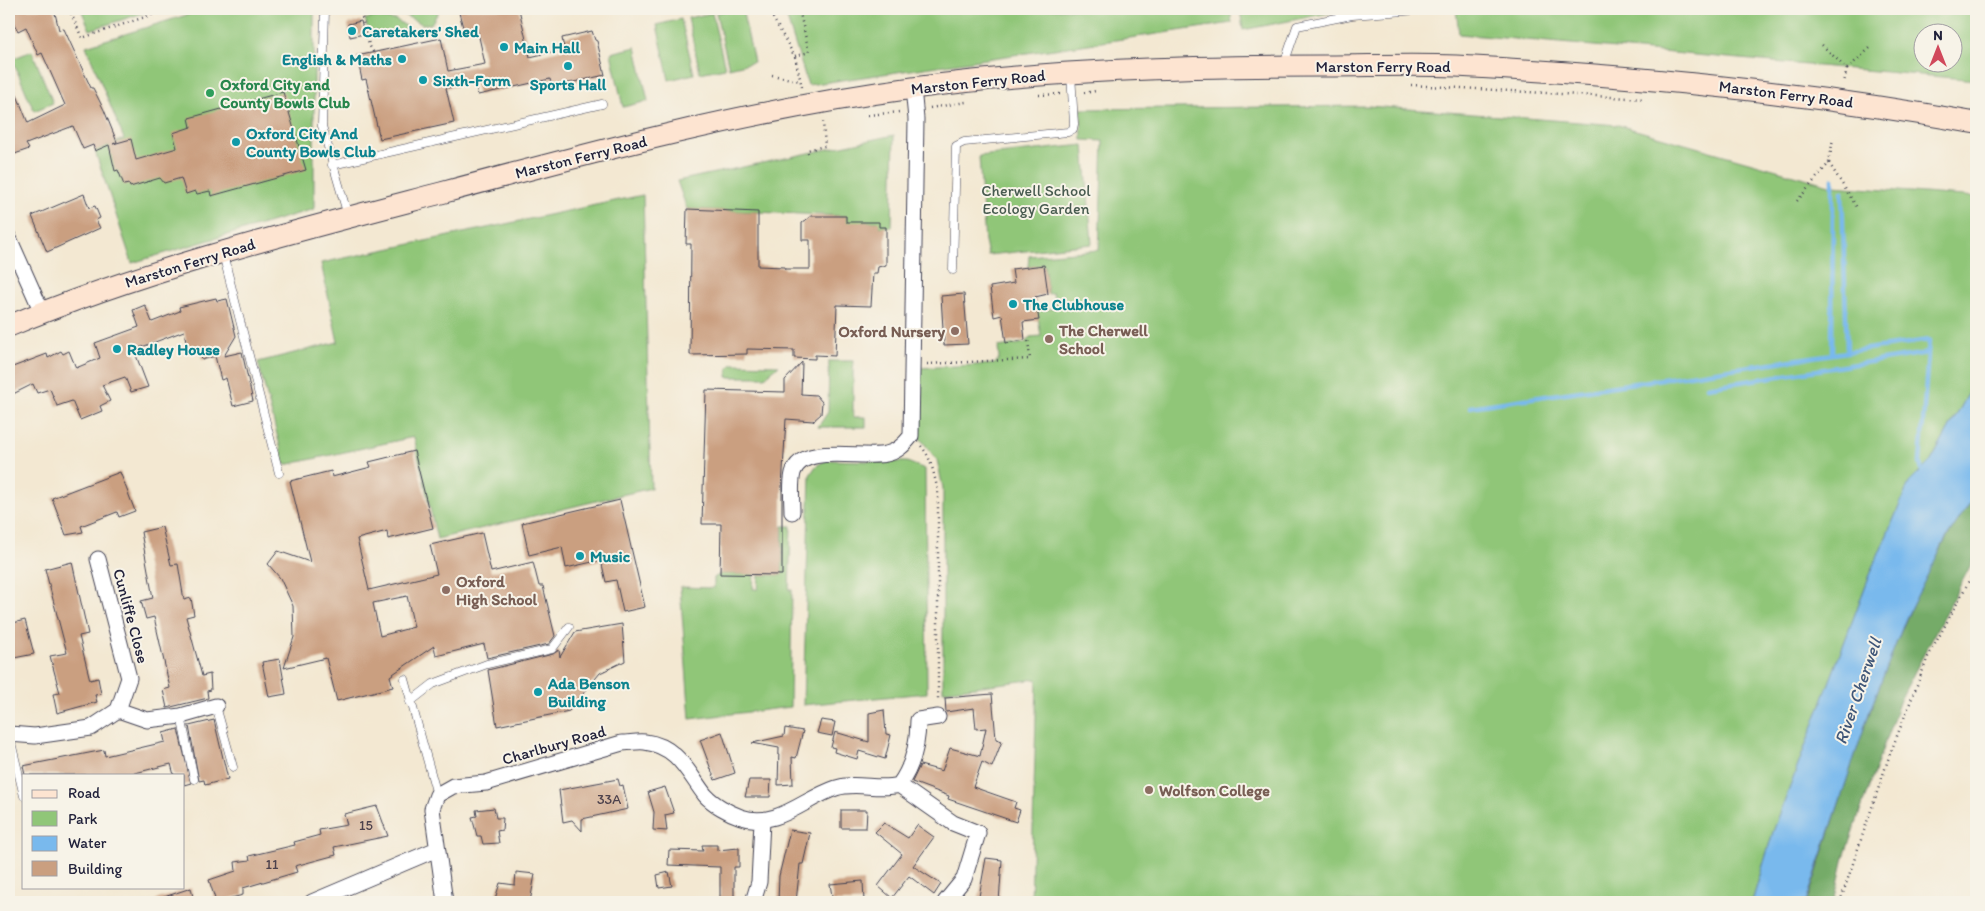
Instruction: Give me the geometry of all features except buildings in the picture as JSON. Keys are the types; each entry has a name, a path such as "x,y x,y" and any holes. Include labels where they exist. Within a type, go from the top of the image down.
{"main road":[{"name":"Marston Ferry Road","path":"9,326 42,312 223,252 348,216 736,119 913,88 1071,72 1283,66 1453,66 1731,86 1895,108 1976,123"}],"street":[{"path":"792,512 793,472 803,459 822,454 886,454 902,447 911,436 916,110 913,88"},
{"path":"9,238 42,312"},
{"name":"Cunliffe Close","path":"98,559 129,678 118,710"},
{"path":"9,734 35,736 91,728 118,710 148,720 181,716 216,706"},
{"path":"938,717 916,713 918,736 912,760 899,785 954,823 978,832 964,879 945,902"},
{"name":"Charlbury Road","path":"437,795 453,786 486,783 622,743 645,742 664,748 686,764 706,796 716,805 740,817 762,821 781,816 835,788 853,784 890,788 899,785"},
{"path":"437,795 432,809 445,902"},
{"path":"753,902 759,882 762,821"},
{"path":"312,902 437,849"}],"lane":[{"path":"325,9 322,126 348,216"},
{"path":"1283,66 1297,26 1352,16 1431,9"},
{"path":"953,270 954,150 956,146 964,142 1068,132 1073,128 1074,124 1071,72"},
{"path":"332,165 602,104"},
{"path":"223,252 279,473"},
{"path":"410,702 433,684 487,664 552,649 569,628"},
{"path":"405,679 437,795"},
{"path":"216,706 233,767"},
{"path":"181,716 194,779"},
{"path":"9,734 22,788"}],"path":[{"path":"70,9 82,38 170,9"},
{"path":"768,9 795,57 804,93"},
{"path":"795,57 808,52 799,9"},
{"path":"361,13 369,45 374,53"},
{"path":"1822,45 1847,69"},
{"path":"1844,84 1847,69 1870,48"},
{"path":"772,75 801,81"},
{"path":"1407,85 1653,100"},
{"path":"1032,96 1100,91"},
{"path":"859,116 916,110 968,101"},
{"path":"814,123 832,120"},
{"path":"808,153 807,150 825,146 823,122"},
{"path":"1797,201 1829,163 1833,138"},
{"path":"1829,163 1858,209"},
{"path":"913,365 1030,359 1028,340"},
{"path":"911,436 926,451 938,491 937,692"},
{"path":"1840,902 1890,754 1928,657 1976,568"}],"green space":[{"path":"81,9 156,9 90,30"},
{"name":"Oxford City and County Bowls Club","path":"206,9 314,9 314,209 132,263 95,151 124,139 86,46"},
{"path":"399,9 437,9 439,11 431,24 422,24 400,13"},
{"path":"742,9 754,62 729,68 716,13"},
{"path":"784,9 1230,9 1232,23 808,85"},
{"path":"1240,9 1349,9 1243,30"},
{"path":"1456,9 1976,9 1976,80 1459,34"},
{"path":"712,13 725,68 700,73 688,18"},
{"path":"376,17 396,20 406,26 405,31 387,34 368,30 365,19"},
{"path":"681,19 694,74 669,80 657,25"},
{"path":"636,47 648,101 623,107 611,53"},
{"path":"32,51 53,103 34,111 12,59"},
{"path":"1368,106 1618,125 1833,186 1976,197 1976,380 1931,461 1909,483 1867,582 1773,832 1752,902 1031,902 1037,679 943,691 943,488 937,460 916,433 918,368 995,364 999,358 998,347 1025,343 1030,337 1041,336 1037,311 1056,308 1053,293 1048,294 1044,265 1028,267 1029,256 1099,250 1103,141 1082,140 1081,109"},
{"path":"894,135 892,227 879,227 878,222 862,222 861,226 847,226 846,216 687,209 677,181"},
{"name":"Cherwell School Ecology Garden","path":"1084,145 1092,244 988,255 985,242 979,156"},
{"path":"643,195 651,488 437,539 414,437 285,465 258,362 338,342 321,263"},
{"path":"829,361 853,361 853,417 866,417 866,427 818,427 828,412"},
{"path":"732,364 779,365 765,377 727,377 728,368"},
{"path":"826,460 907,462 925,469 927,693 803,705 810,475 816,466"},
{"path":"1976,494 1976,555 1900,700 1844,857 1834,902 1807,902 1884,673 1923,584 1945,541"},
{"path":"783,526 791,526 789,590 792,590 790,707 690,719 680,587 714,588 714,578 720,574 754,574 753,589 758,589 759,575 782,575"}],"water":[{"name":"River Cherwell","path":"1976,380 1976,494 1945,540 1906,618 1870,710 1806,902 1752,902 1773,832 1867,582 1909,483 1931,461"}],"waterway":[{"path":"1832,354 1833,179"},
{"path":"1842,192 1847,352"},
{"path":"1470,407 1929,340 1920,463 1923,475"},
{"path":"1707,387 1928,353"}],"place":[{"name":"Caretakers' Shed","path":"352,31"},
{"name":"Main Hall","path":"504,47"},
{"name":"English & Maths","path":"402,59"},
{"name":"Sports Hall","path":"568,66"},
{"name":"Sixth-Form","path":"423,80"},
{"name":"Oxford City and County Bowls Club","path":"210,93"},
{"name":"Oxford City And County Bowls Club","path":"236,142"},
{"name":"The Clubhouse","path":"1013,304"},
{"name":"Oxford Nursery","path":"955,331"},
{"name":"The Cherwell School","path":"1049,339"},
{"name":"Radley House","path":"117,349"},
{"name":"Music","path":"580,556"},
{"name":"Oxford High School","path":"446,590"},
{"name":"Ada Benson Building","path":"538,692"},
{"name":"Wolfson College","path":"1149,790"}]}
